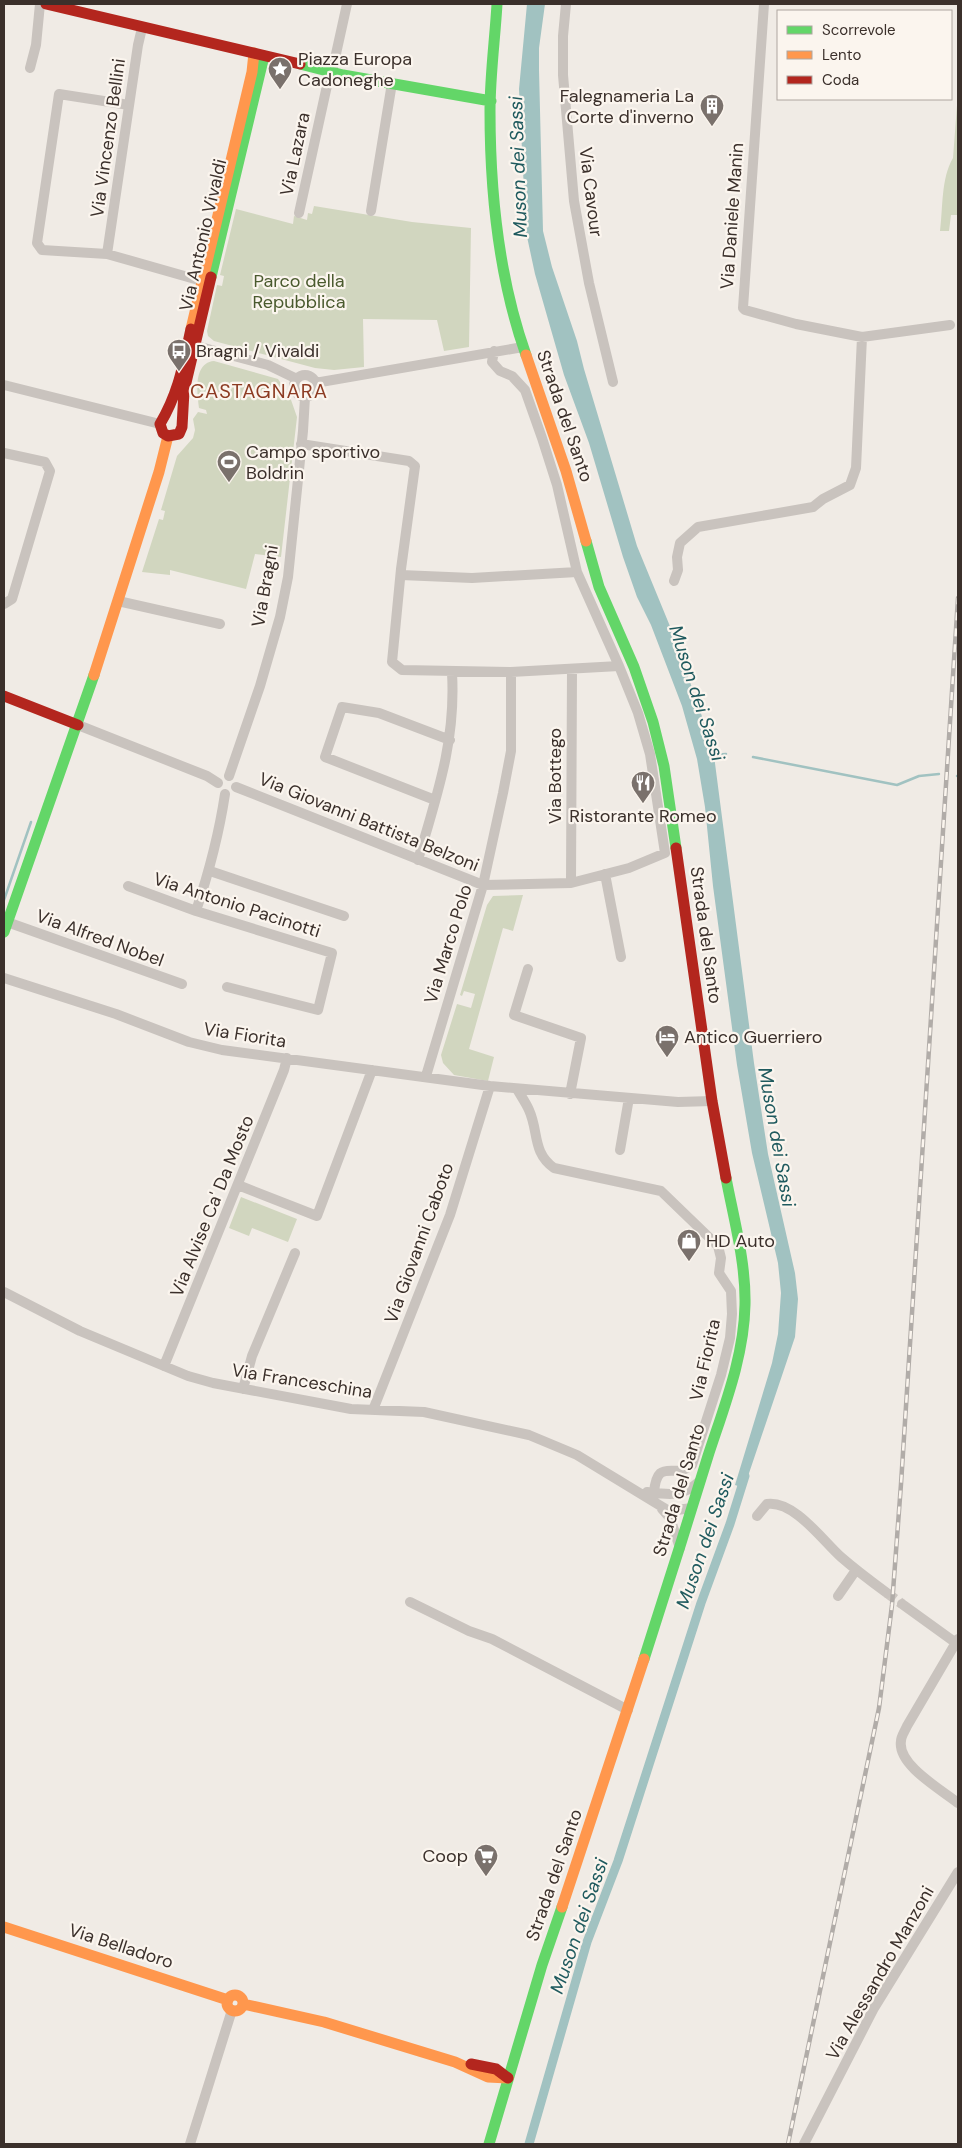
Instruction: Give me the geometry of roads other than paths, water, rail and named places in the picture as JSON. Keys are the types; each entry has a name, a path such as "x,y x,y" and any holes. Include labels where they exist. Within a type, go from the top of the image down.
{"main road":[{"path":"46,4 331,72 452,96 491,101"},
{"name":"Strada del Santo","path":"489,2144 542,1965 628,1710 739,1355 745,1305 744,1276 712,1101 668,828 664,766 653,722 634,667 599,587 550,421 523,347 505,285 496,230 491,101 498,4"},
{"name":"Via Antonio Vivaldi","path":"182,423 184,391 192,344 259,54"},
{"name":"Via Antonio Vivaldi","path":"163,420 175,398 192,344"},
{"path":"175,416 182,423 179,434 168,436 161,430 163,420 175,416"},
{"path":"6,927 78,725 168,436"},
{"path":"4,696 78,725"},
{"name":"Via Belladoro","path":"4,1927 234,2005 324,2022 455,2062 488,2077 508,2078"},
{"name":"Via Belladoro","path":"455,2062 491,2066 503,2060 518,2044"},
{"name":"Via Belladoro","path":"482,2065 496,2069 508,2078"},
{"path":"488,2077 498,2091 501,2102"}],"street":[{"path":"30,68 36,44 40,4"},
{"name":"Via Lazara","path":"299,213 347,4"},
{"name":"Via Cavour","path":"566,4 563,36 563,75 574,201 589,283 613,382"},
{"name":"Via Daniele Manin","path":"764,4 743,308 796,324 862,337 950,326"},
{"name":"Via Vincenzo Bellini","path":"107,254 142,28"},
{"path":"371,211 392,83"},
{"path":"129,105 59,94 37,243 42,250 107,254 206,282"},
{"path":"674,581 677,576 677,557 680,543 698,527 813,508 823,499 850,485 856,468 862,337"},
{"path":"192,344 268,365 297,379 307,375 315,383 314,392 305,396"},
{"path":"315,383 523,347"},
{"name":"Strada del Santo","path":"494,351 492,362 500,371 512,376 524,390 557,485 577,572 638,714 668,828 665,853"},
{"name":"Via Bragni","path":"229,776 260,686 280,616 288,577 302,444 305,396 299,395 295,390 294,384 297,379"},
{"path":"4,385 163,420"},
{"path":"302,444 409,461 415,466 392,662 402,670 511,672 619,666"},
{"path":"4,453 45,462 50,471 12,598 4,604"},
{"path":"570,540 585,535"},
{"path":"401,574 472,578 577,572"},
{"path":"118,601 220,624"},
{"path":"599,622 612,617"},
{"name":"Via Bottego","path":"571,883 572,670"},
{"path":"418,860 450,740 453,706 452,672"},
{"name":"Via Marco Polo","path":"426,1076 484,885 511,751 511,672"},
{"path":"435,800 325,757 342,707 379,713 450,740"},
{"path":"78,725 207,776 218,783"},
{"path":"229,776 234,780 236,787 232,792 225,794 219,790 218,783 222,777 229,776"},
{"name":"Via Giovanni Battista Belzoni","path":"236,787 484,885 571,883 629,868 665,853"},
{"path":"196,911 210,871 220,829 225,794"},
{"path":"210,871 344,916"},
{"path":"605,874 621,957"},
{"name":"Via Antonio Pacinotti","path":"128,886 196,911 332,953 318,1010 227,987"},
{"name":"Via Alfred Nobel","path":"6,927 182,984"},
{"path":"528,969 514,1015 581,1038 570,1094"},
{"name":"Via Fiorita","path":"4,978 116,1014 190,1042 222,1050 518,1089 678,1102 712,1101"},
{"name":"Via Alvise Ca' Da Mosto","path":"164,1366 284,1070 287,1058"},
{"path":"238,1185 317,1216 372,1070"},
{"name":"Via Giovanni Caboto","path":"373,1410 450,1215 490,1086"},
{"name":"Via Fiorita","path":"518,1089 530,1111 539,1153 545,1161 554,1168 661,1191 718,1246 721,1258 719,1273 731,1291 732,1314 725,1362 692,1465 683,1471 666,1469 660,1472 655,1480 654,1492"},
{"path":"620,1150 629,1098"},
{"path":"243,1389 252,1356 295,1253"},
{"name":"Via Franceschina","path":"4,1292 80,1331 188,1376 243,1389 351,1409 446,1416 528,1435 561,1447 630,1486 669,1511 692,1508"},
{"name":"Via Franceschina","path":"630,1486 654,1492 674,1494 691,1489 700,1481"},
{"path":"674,1494 692,1508"},
{"path":"757,1516 767,1504 780,1506 798,1515 856,1570 887,1593"},
{"name":"Via Franceschina","path":"658,1505 670,1518 680,1548"},
{"path":"838,1596 856,1570"},
{"path":"410,1602 470,1631 492,1639 628,1710"},
{"path":"902,1604 957,1641 902,1735 901,1746 902,1754 910,1764 958,1803"},
{"name":"Via Alessandro Manzoni","path":"804,2144 874,2008 958,1872"},
{"path":"190,2144 234,2005"}],"water":[{"path":"527,4 545,4 539,48 543,231 552,267 577,341 637,546 674,636 713,748 754,1063 768,1154 795,1273 798,1299 795,1337 744,1488 735,1485 772,1363 778,1334 781,1293 778,1263 752,1153 737,1065 713,886 705,807 697,759 682,706 651,625 637,597 623,557 589,443 564,375 535,274 526,232 519,89"}],"waterway":[{"path":"712,755 726,754"},
{"path":"753,757 897,785 919,776 939,774"},
{"path":"4,900 31,822"},
{"name":"Muson dei Sassi","path":"529,2144 587,1942 618,1861 701,1603 730,1524 745,1476"}],"tunnel":[{"path":"887,1593 902,1604"}],"railway":[{"path":"788,2144 879,1708 892,1605 958,598"}],"place":[{"name":"Piazza Europa Cadoneghe","path":"280,90"},
{"name":"Falegnameria La Corte d'inverno","path":"712,127"},
{"name":"Bragni / Vivaldi","path":"179,372"},
{"name":"Campo sportivo Boldrin","path":"229,483"},
{"name":"Ristorante Romeo","path":"643,804"},
{"name":"Antico Guerriero","path":"667,1058"},
{"name":"HD Auto","path":"689,1262"},
{"name":"Coop","path":"486,1877"}],"district":[{"name":"CASTAGNARA","path":"259,391"}],"park label":[{"name":"Parco della Repubblica","path":"299,291"}]}
